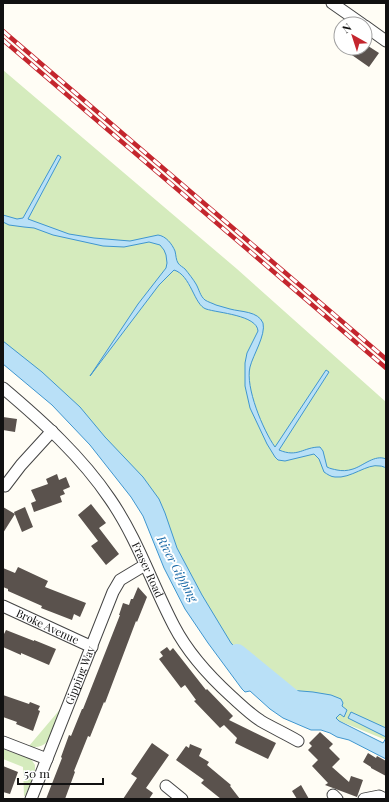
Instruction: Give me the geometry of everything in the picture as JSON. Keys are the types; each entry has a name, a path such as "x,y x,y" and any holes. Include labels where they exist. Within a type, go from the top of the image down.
{"street":[{"path":"332,3 347,7 355,16"},
{"path":"373,32 386,41"},
{"name":"Fraser Road","path":"3,388 52,431 92,474 110,499 145,565 173,626 185,646 199,663 250,713 298,741"},
{"path":"5,486 52,431"},
{"name":"Gipping Way","path":"31,799 113,592 120,580 145,565"},
{"name":"Broke Avenue","path":"3,606 92,647"},
{"path":"3,742 47,759"},
{"path":"166,786 182,799"},
{"path":"364,799 379,796 386,799"}],"green space":[{"path":"3,70 237,269 386,402 386,740 315,711 214,631 139,490 3,355"},
{"path":"62,707 49,740 38,747 29,746"},
{"path":"3,749 31,759 35,765 35,773 25,796 23,767 3,759"}],"water":[{"path":"58,155 61,157 28,219 69,234 94,238 130,241 158,235 166,239 174,248 178,263 192,278 205,300 226,308 253,314 261,319 263,323 263,333 250,367 250,386 260,419 275,447 326,370 329,372 279,450 296,453 314,447 320,447 323,451 327,467 331,469 353,469 378,458 386,459 386,468 382,466 375,466 347,476 335,477 324,472 319,459 314,454 285,461 278,460 267,444 250,408 245,386 245,363 247,353 258,331 256,326 251,321 244,318 206,309 198,302 188,283 180,273 174,270 159,285 90,376 138,304 166,268 166,255 160,245 149,242 124,247 103,246 53,235 34,228 9,225 3,222 3,215 17,219 23,218"},
{"path":"3,341 42,372 80,407 105,437 143,477 159,499 177,548 202,595 231,643 250,664 266,679 278,687 289,690 331,695 341,699 343,703 342,706 347,710 344,717 340,714 336,718 339,721 383,743 386,738 386,759 349,740 337,737 321,730 311,730 283,718 270,709 250,691 245,692 242,689 185,609 164,568 143,516 131,497 90,445 52,405 3,364"},
{"path":"351,712 386,728 386,737 348,718"}],"building":[{"path":"373,49 379,53 369,67 353,56 373,56"},
{"path":"3,417 17,419 15,432 3,430"},
{"path":"57,474 59,480 66,477 70,487 63,490 65,494 60,496 62,502 34,512 31,503 36,501 31,490 48,484 46,479"},
{"path":"91,504 106,523 99,528 119,554 106,565 91,546 98,541 78,515"},
{"path":"3,507 15,514 3,533"},
{"path":"25,507 33,527 22,532 14,512"},
{"path":"18,567 48,581 45,587 86,603 80,617 74,614 72,620 41,608 42,606 8,591 8,589 3,587 3,568 15,573"},
{"path":"138,587 147,597 137,622 136,621 105,703 104,702 90,737 88,736 65,799 46,799 69,735 71,736 83,709 120,615 123,603 129,605"},
{"path":"6,630 56,649 49,665 3,647 3,636"},
{"path":"167,647 170,651 173,648 206,690 207,689 233,716 229,720 276,743 268,759 235,743 237,738 224,725 220,728 194,701 196,700 185,685 181,688 159,659 163,656 160,652"},
{"path":"3,695 29,704 30,702 40,706 38,710 40,711 33,731 16,724 17,722 3,717"},
{"path":"320,732 333,744 329,748 340,759 332,767 349,782 351,776 363,780 357,797 325,785 328,783 312,766 318,760 308,750 312,746 309,743"},
{"path":"152,743 169,755 146,788 153,793 149,799 123,799 137,778 131,774"},
{"path":"190,744 202,749 199,756 209,762 207,765 231,785 230,786 240,799 221,799 201,783 204,780 176,760 186,746 189,748"},
{"path":"368,753 376,758 377,756 386,761 386,776 363,762"},
{"path":"3,766 18,772 10,794 3,792"},
{"path":"301,785 309,799 297,799 292,791"}],"waterway":[{"name":"River Gipping","path":"237,654 292,699"}],"railway":[{"path":"3,31 386,359"},
{"path":"3,40 386,368"}]}
